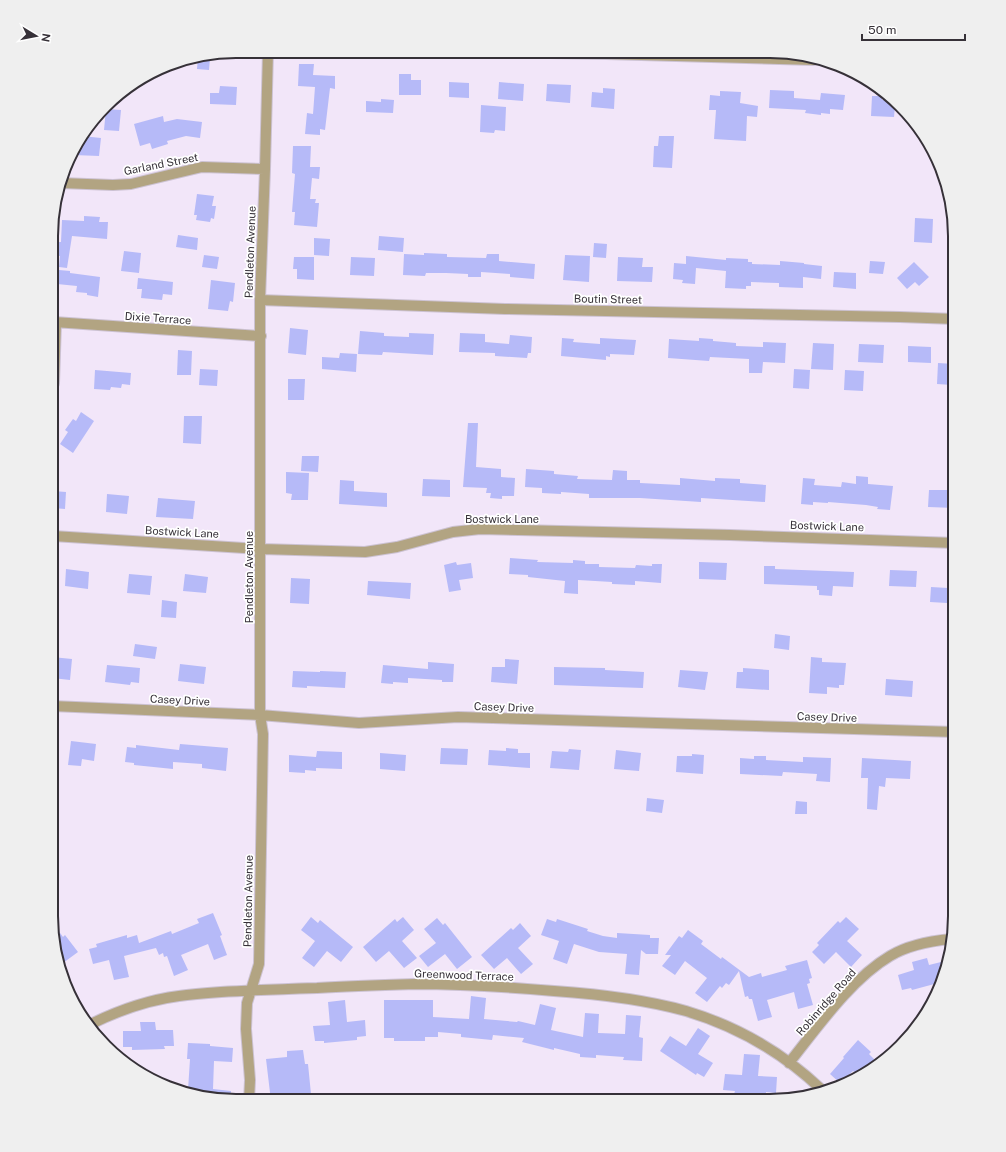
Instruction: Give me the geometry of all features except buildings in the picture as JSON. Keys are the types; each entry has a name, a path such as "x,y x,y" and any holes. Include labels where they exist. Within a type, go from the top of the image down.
{"street":[{"name":"Pendleton Avenue","path":"249,1094 250,1080 246,1029 247,1003 259,964 263,734 260,716 260,300 266,169 268,58"},
{"path":"747,58 789,59"},
{"name":"Garland Street","path":"66,183 113,185 131,184 202,168 266,169"},
{"name":"Boutin Street","path":"260,300 497,309 884,316 948,319"},
{"name":"Dixie Terrace","path":"58,322 261,336"},
{"name":"Bostwick Lane","path":"58,536 261,549 365,552 397,547 453,532 480,529 730,534 948,543"},
{"name":"Casey Drive","path":"58,706 260,716 359,723 458,717 948,732"},
{"name":"Robinridge Road","path":"789,1063 848,992 880,963 890,956 910,947 946,940"},
{"name":"Greenwood Terrace","path":"94,1023 115,1012 149,1002 178,996 250,990 417,984 538,990 611,997 669,1007 702,1017 724,1025 753,1040 789,1063 819,1087"}]}
